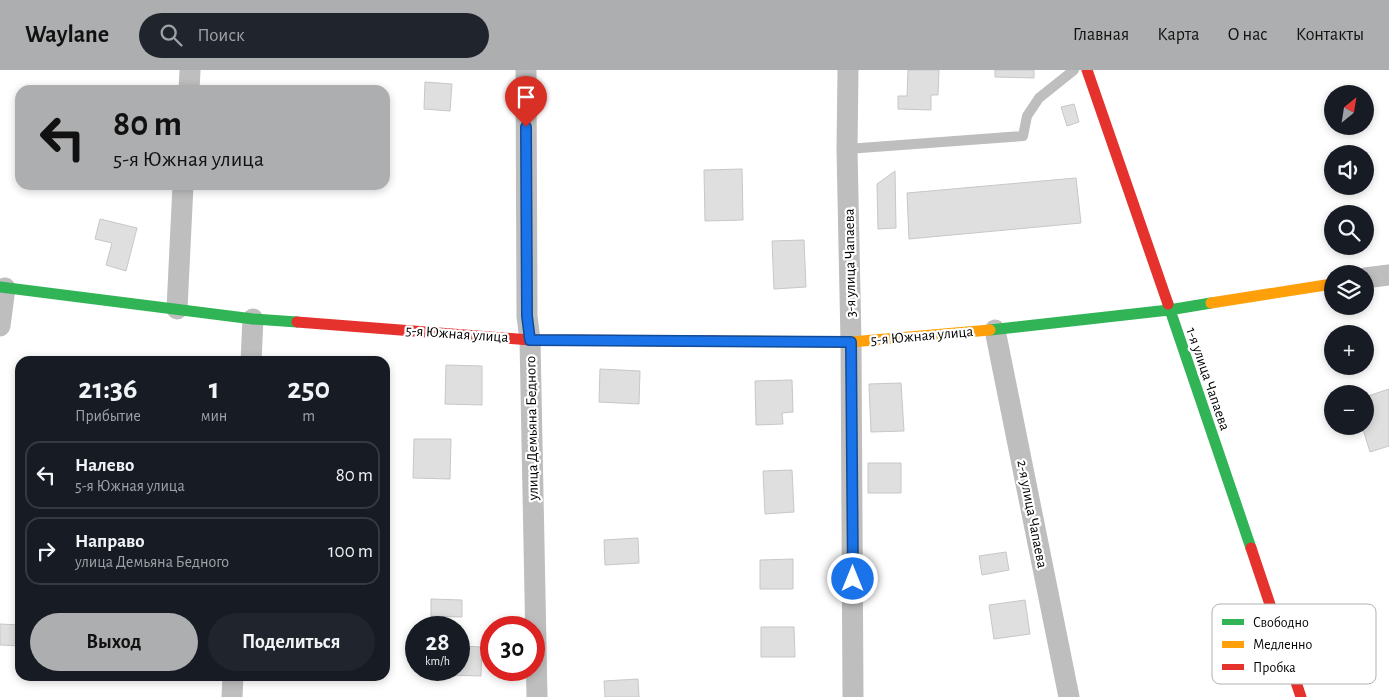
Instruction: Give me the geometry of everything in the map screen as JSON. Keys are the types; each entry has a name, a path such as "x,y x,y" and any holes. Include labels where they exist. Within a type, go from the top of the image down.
{"street":[{"path":"188,85 190,70"},
{"name":"улица Демьяна Бедного","path":"526,70 527,316 530,340 537,697"},
{"name":"3-я улица Чапаева","path":"848,70 847,148 851,342 853,697"},
{"name":"1-я улица Чапаева","path":"1087,70 1269,604"},
{"path":"177,310 184,190"},
{"path":"1374,276 1389,274"},
{"name":"5-я Южная улица","path":"3,288 253,319 530,340 851,342 995,330 1169,310 1324,285"},
{"path":"0,326 3,288"},
{"path":"251,356 253,319"},
{"name":"2-я улица Чапаева","path":"995,330 1069,697"},
{"path":"232,697 233,681"},
{"name":"1-я улица Чапаева","path":"1297,684 1301,697"}],"lane":[{"path":"847,148 1023,136 1027,116 1040,98 1074,70"}],"building":[{"path":"908,70 939,70 938,95 931,95 931,110 898,109 898,96 907,96"},
{"path":"995,70 1034,70 1034,78 995,77"},
{"path":"425,82 452,84 450,111 424,109"},
{"path":"1074,104 1079,122 1067,126 1061,107"},
{"path":"742,169 743,220 705,221 704,170"},
{"path":"895,171 896,228 878,229 877,184"},
{"path":"1076,178 1081,223 909,239 907,193"},
{"path":"100,219 137,228 126,271 106,265 112,243 95,239"},
{"path":"804,240 806,287 774,289 772,241"},
{"path":"446,365 482,366 482,405 445,404"},
{"path":"600,369 640,371 639,404 599,402"},
{"path":"792,380 793,412 782,413 783,424 756,425 755,381"},
{"path":"901,383 904,431 871,432 869,384"},
{"path":"1389,389 1389,446 1370,452 1365,435 1374,435 1374,394"},
{"path":"414,439 451,439 450,479 413,478"},
{"path":"868,463 901,463 901,493 868,493"},
{"path":"792,470 794,512 765,514 763,471"},
{"path":"638,538 639,563 605,565 604,540"},
{"path":"1006,552 1009,570 982,575 979,556"},
{"path":"793,559 793,589 760,589 760,560"},
{"path":"431,599 462,600 462,616 431,616"},
{"path":"1025,600 1030,634 994,639 989,605"},
{"path":"0,624 15,625 15,646 0,645"},
{"path":"761,627 794,627 795,657 761,657"},
{"path":"470,646 480,647 480,676 470,676"},
{"path":"638,679 639,697 605,697 604,681"}],"traffic: fast":[{"path":"0,287 253,319 297,322"},
{"path":"990,330 1169,310 1211,303"},
{"path":"1168,304 1251,548"}],"traffic: slow":[{"path":"1211,303 1324,285"},
{"path":"716,341 851,342 990,330"}],"traffic: jam":[{"path":"1087,70 1168,304"},
{"path":"297,322 530,340 716,341"},
{"path":"1251,548 1270,604"},
{"path":"1297,684 1301,697"}],"route":[{"path":"526,127 527,316 530,340 851,342 853,579"}]}
